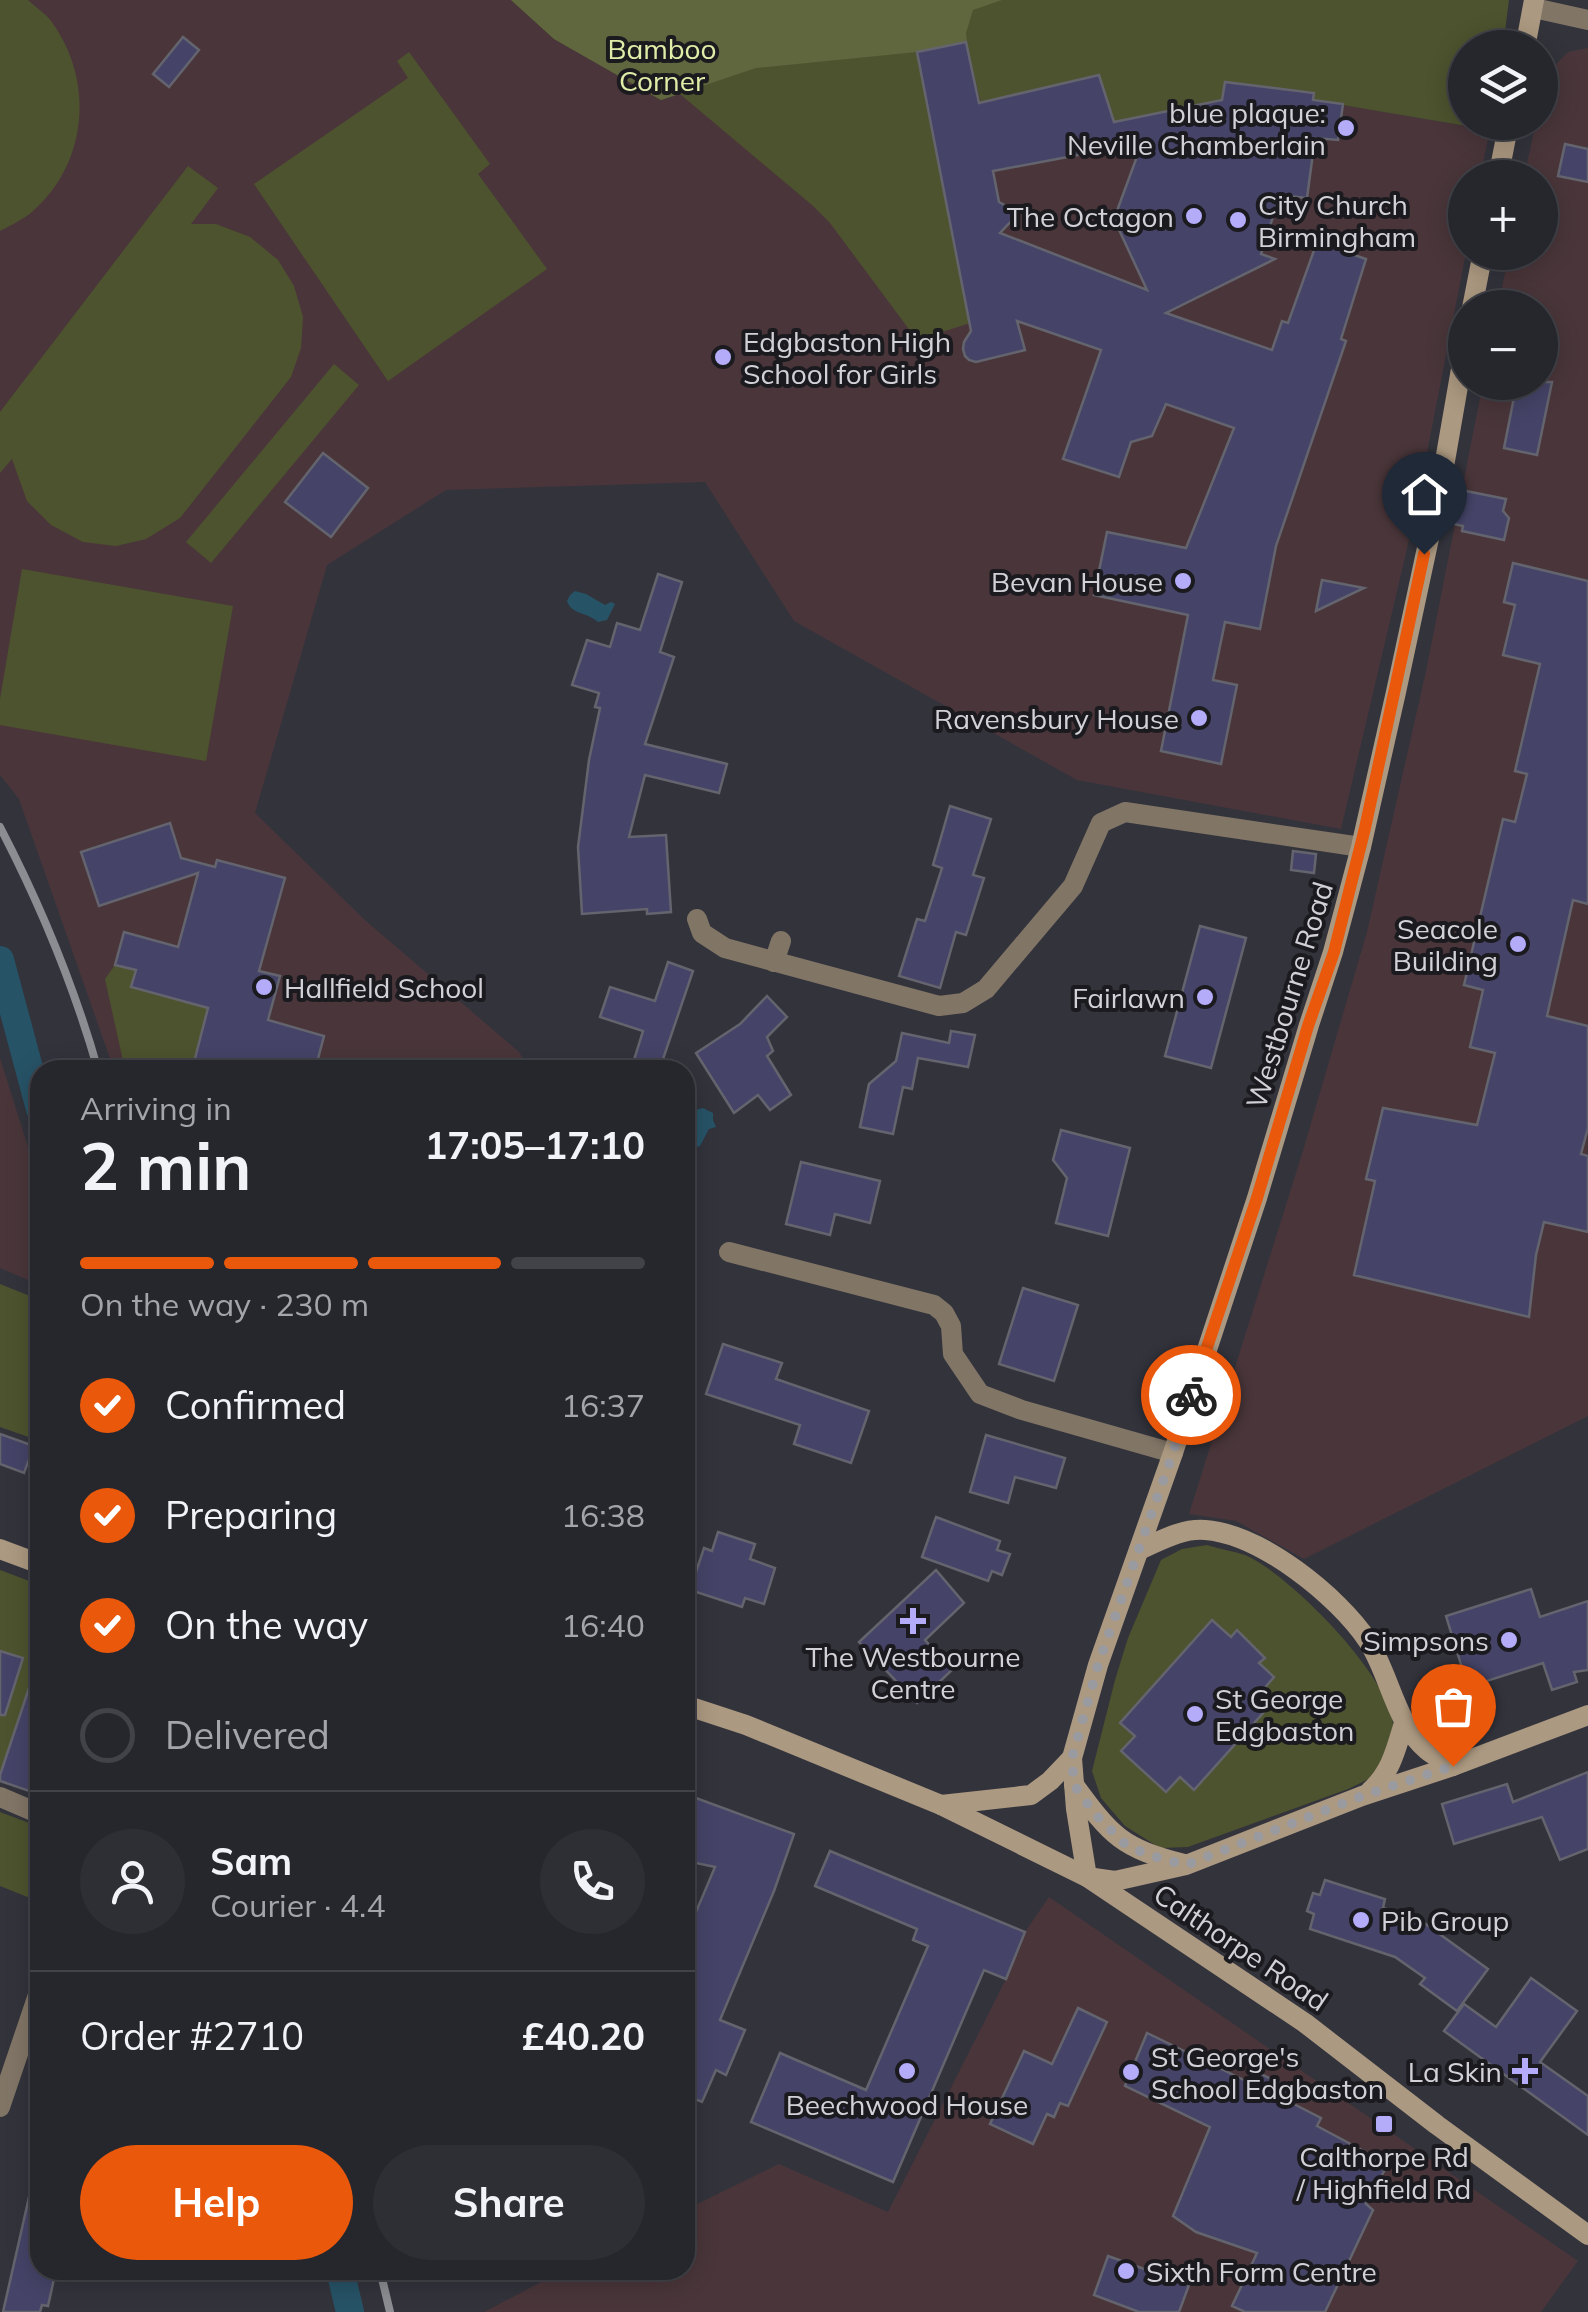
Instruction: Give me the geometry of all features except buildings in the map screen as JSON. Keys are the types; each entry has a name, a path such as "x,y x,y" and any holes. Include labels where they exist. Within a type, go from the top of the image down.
{"main road":[{"path":"1528,30 1534,4"},
{"name":"Westbourne Road","path":"1072,1758 1098,1665 1173,1453 1334,952 1361,847 1456,400"},
{"path":"1139,1550 1173,1535 1202,1530 1232,1534 1294,1567 1330,1598 1367,1641 1404,1723 1426,1749 1453,1766"},
{"path":"0,1549 30,1560"},
{"name":"Calthorpe Road","path":"695,1707 941,1805 1087,1877 1305,2023 1588,2235"},
{"path":"1072,1758 1077,1822 1087,1877 1116,1880 1186,1865 1362,1796 1588,1715"},
{"path":"1362,1796 1382,1781 1404,1723"},
{"path":"941,1805 1031,1795 1072,1758"},
{"path":"1074,1785 1095,1814 1125,1844 1186,1865"}],"street":[{"path":"1534,4 1588,20"},
{"path":"697,919 702,934 725,948 778,951 939,1006 963,1003 986,990 1073,886 1101,822 1125,812 1361,847"},
{"path":"729,1252 934,1305 952,1326 954,1354 980,1394 1022,1410 1173,1453"},
{"path":"0,1797 30,1810"},
{"path":"0,2108 30,2019"}],"shaded area":[{"name":"Edgbaston High School for Girls","path":"0,0 511,0 554,39 756,68 967,42 1099,75 1225,82 1314,93 1314,100 1448,123 1448,140 1488,140 1484,160 1448,160 1448,270 1463,270 1459,290 1448,290 1448,345 1414,519 1341,829 1077,780 794,621 705,482 446,490 327,565 255,813 366,921 524,1060 110,1060 19,799 0,775"},
{"path":"1588,48 1588,1416 1304,1559 1236,1521 1189,1514 1367,932 1426,671 1480,400 1558,400 1558,290 1501,290 1506,270 1558,270 1558,160 1528,160 1532,140 1558,140 1558,62 1568,52"},
{"path":"0,1058 30,1153 30,1281 0,1268"},
{"name":"St George's School Edgbaston","path":"1049,1897 1578,2261 1541,2312 484,2312 545,2280 695,2280 695,2205 779,2164 888,2212 1006,1979 1025,1932"}],"green space":[{"path":"0,0 28,0 51,21 74,68 79,119 75,145 52,191 29,214 0,231"},
{"name":"Bamboo Corner","path":"511,0 1509,0 1505,30 1448,30 1448,123 1313,100 1313,93 1225,82 1222,101 1114,122 981,103 966,43 917,52 970,323 917,340 830,223 680,94 661,100 554,39"},
{"name":"Bamboo Corner","path":"511,0 1002,0 973,10 967,42 917,52 756,68 661,100 554,39"},
{"path":"409,52 490,164 478,174 547,269 388,381 254,184 408,78 397,61"},
{"path":"188,166 218,188 191,224 216,224 250,237 278,260 294,286 303,317 301,348 291,377 180,518 146,539 116,546 83,542 51,525 27,501 12,459 0,473 0,412"},
{"path":"334,364 359,385 211,563 186,542"},
{"path":"22,569 233,606 206,761 0,725 0,699"},
{"path":"115,965 136,970 132,987 208,1008 194,1060 123,1060 105,979"},
{"path":"0,1284 30,1296 30,1438 0,1427"},
{"path":"1207,1545 1245,1555 1264,1566 1338,1632 1379,1687 1391,1712 1393,1733 1375,1776 1188,1847 1160,1848 1125,1826 1101,1798 1092,1771 1128,1638 1161,1560 1182,1549"},
{"path":"0,1570 30,1581 30,1788 0,1776"},
{"path":"0,1812 30,1823 30,1898 0,1886"}],"water":[{"path":"575,591 605,605 615,604 607,620 598,622 572,609 567,601"},
{"path":"703,1108 713,1113 716,1127 709,1129 700,1146 695,1147 695,1110"}],"waterway":[{"path":"0,960 30,1072"},
{"path":"342,2280 350,2312"}],"railway":[{"path":"0,827 55,946 95,1060"},
{"path":"382,2280 390,2312"}],"way so far":[{"path":"1191,1395 1098,1665 1072,1758 1074,1785 1095,1814 1125,1844 1186,1865 1362,1796 1453,1766"}],"place":[{"name":"blue plaque: Neville Chamberlain","path":"1346,128"},
{"name":"The Octagon","path":"1194,216"},
{"name":"City Church Birmingham","path":"1238,220"},
{"name":"Edgbaston High School for Girls","path":"723,357"},
{"name":"Bevan House","path":"1183,581"},
{"name":"Ravensbury House","path":"1199,718"},
{"name":"Seacole Building","path":"1518,944"},
{"name":"Hallfield School","path":"264,987"},
{"name":"Fairlawn","path":"1205,997"},
{"name":"The Westbourne Centre","path":"913,1621"},
{"name":"Simpsons","path":"1509,1640"},
{"name":"St George Edgbaston","path":"1195,1714"},
{"name":"Pib Group","path":"1361,1920"},
{"name":"Beechwood House","path":"907,2071"},
{"name":"La Skin","path":"1525,2071"},
{"name":"St George's School Edgbaston","path":"1131,2072"},
{"name":"Calthorpe Rd / Highfield Rd","path":"1384,2124"},
{"name":"Sixth Form Centre","path":"1126,2271"}],"route":[{"path":"1191,1395 1334,952 1396,692 1424,554"}]}
